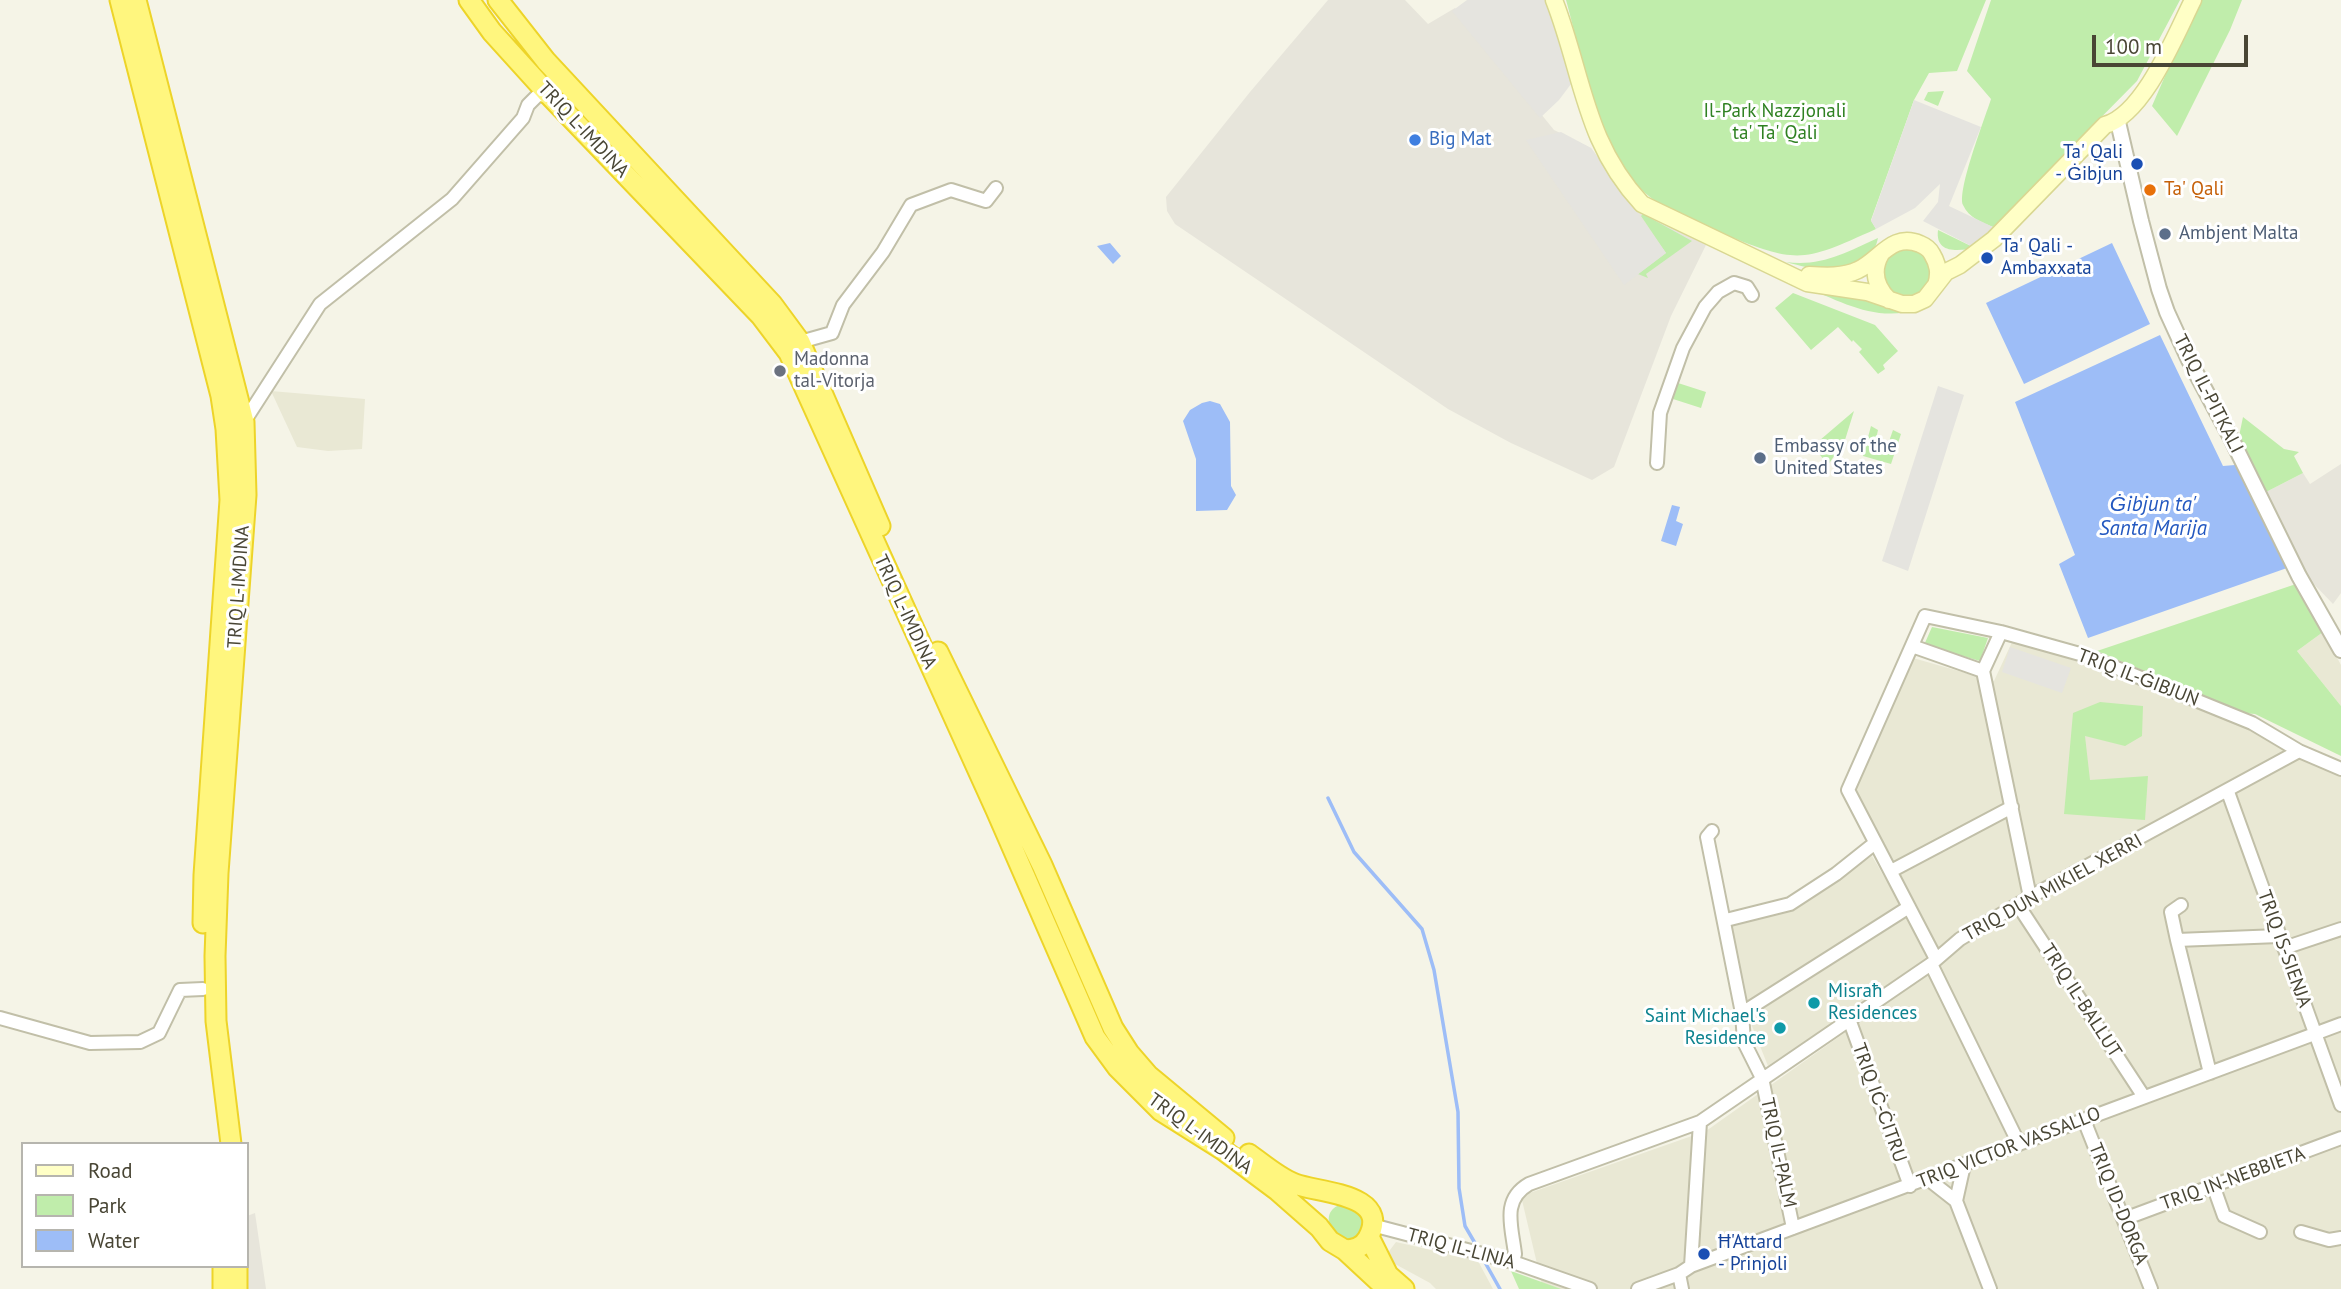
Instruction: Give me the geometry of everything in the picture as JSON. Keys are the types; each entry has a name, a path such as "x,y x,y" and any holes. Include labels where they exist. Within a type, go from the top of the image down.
{"highway":[{"name":"TRIQ L-IMDINA","path":"120,0 221,396 226,429 230,500 204,875 203,989 218,1142"},
{"name":"TRIQ L-IMDINA","path":"136,0 244,422 246,495 219,859 215,956 216,1021 231,1142"},
{"name":"TRIQ L-IMDINA","path":"469,0 492,32 550,96 761,316 789,353 996,810 1095,1037 1117,1067 1161,1111 1223,1150 1278,1191 1319,1227 1330,1241 1346,1250 1387,1289"},
{"name":"TRIQ L-IMDINA","path":"498,0 546,61 772,304 800,342 916,605 1042,865 1113,1028 1129,1054 1148,1074 1219,1134 1293,1184 1359,1200 1371,1215 1370,1231 1388,1275 1404,1289"},
{"path":"1319,1227 1326,1203 1341,1196"},
{"path":"1346,1250 1354,1250 1363,1245 1370,1231"},
{"path":"223,1268 223,1289"},
{"path":"237,1268 237,1289"}],"main road":[{"path":"1554,0 1591,123 1623,184 1642,204 1807,283 1867,292 1902,304 1914,304 1925,299 1946,272 1994,239 2105,125 2118,122 2154,78 2193,0"},
{"path":"1783,271 1810,275 1841,274 1858,270 1892,244 1904,240 1927,247 1933,255 1938,269 1934,290"},
{"path":"1883,251 1875,272 1877,283 1891,301"},
{"path":"1933,255 1959,258 1975,254"}],"street":[{"path":"244,422 320,304 452,198 523,118 528,105 538,95 550,96"},
{"name":"TRIQ IL-PITKALI","path":"2118,122 2152,265 2167,312 2299,576 2341,650"},
{"path":"800,342 832,333 843,305 883,252 911,205 951,190 986,201 996,188"},
{"path":"1657,463 1660,412 1683,348 1704,307 1718,292 1734,283 1747,287 1752,295"},
{"name":"TRIQ IL-ĠIBJUN","path":"1912,646 1925,616 2001,632 2087,656 2252,723 2299,751 2341,769"},
{"path":"2001,632 1983,671 2030,897"},
{"path":"1983,671 1912,646 1848,790 1909,907 2019,1144"},
{"name":"TRIQ DUN MIKIEL XERRI","path":"1513,1262 1515,1254 1509,1207 1518,1190 1700,1122 1933,961 1960,939 2030,897 2228,792 2299,751"},
{"name":"TRIQ IS-SIENJA","path":"2228,792 2341,1105"},
{"path":"1891,872 2012,807"},
{"name":"TRIQ IL-PALM","path":"1712,831 1707,837 1726,920 1742,1013 1744,1042 1762,1078 1793,1228"},
{"path":"1726,920 1790,904 1836,874 1875,843"},
{"name":"TRIQ IL-BALLUT","path":"2018,905 2144,1097"},
{"path":"2181,905 2171,912 2210,1073"},
{"path":"1742,1013 1909,907"},
{"path":"2177,940 2282,942 2341,929"},
{"path":"0,1018 90,1044 140,1042 159,1032 180,990 203,989"},
{"name":"TRIQ IĊ-ĊITRU","path":"1849,1019 1910,1186"},
{"name":"TRIQ VICTOR VASSALLO","path":"1637,1289 1679,1274 1691,1266 2341,1024"},
{"name":"TRIQ ID-DORGA","path":"2084,1120 2151,1289"},
{"path":"1691,1266 1700,1122"},
{"name":"TRIQ IN-NEBBIETA","path":"2124,1219 2341,1139"},
{"path":"1964,1165 1956,1201 1987,1288"},
{"path":"1928,1179 1956,1201"},
{"path":"2213,1185 2224,1216 2260,1232"},
{"name":"TRIQ IL-LINJA","path":"1370,1231 1513,1262 1590,1289"},
{"path":"2301,1233 2329,1240 2341,1238"},
{"path":"1679,1274 1682,1289"}],"shaded area":[{"path":"1328,0 1405,0 1428,24 1455,8 1554,130 1591,148 1637,209 1706,245 1671,316 1614,467 1592,480 1511,443 1448,409 1175,224 1167,211 1166,197"},
{"path":"1467,0 1546,0 1571,84 1540,118 1452,11"},
{"path":"1914,100 1981,127 1949,206 1993,227 1975,248 1923,221 1938,202 1940,184 1915,208 1876,229 1871,221"},
{"path":"1561,132 1591,148 1666,253 1624,285 1526,140"},
{"path":"1938,386 1964,395 1908,571 1882,561"},
{"path":"271,391 365,399 362,449 328,451 297,447"},
{"path":"2341,464 2341,593 2333,604 2308,578 2266,492 2303,473 2310,484"},
{"path":"2323,632 2341,665 2341,706 2297,651"},
{"path":"2013,640 2158,689 2246,726 2301,759 2341,777 2341,1289 1543,1289 1521,1196 1706,1131 1943,963 1855,790 1913,658 1994,681"},
{"path":"2010,647 2071,668 2062,693 2002,672"},
{"path":"1872,856 1900,904 1744,1008 1724,925 1791,909"},
{"path":"1907,912 1931,959 1768,1066 1748,1016"},
{"path":"255,1213 266,1289 244,1289 244,1268 248,1268 248,1216"},
{"path":"1396,1242 1478,1261 1493,1289 1436,1289 1384,1258"}],"green space":[{"name":"Il-Park Nazzjonali ta' Ta' Qali","path":"1566,0 1986,0 1957,71 1929,73 1914,100 1871,220 1876,229 1817,253 1787,255 1750,245 1686,219 1650,197 1632,179 1604,132 1586,79"},
{"path":"1991,0 2180,0 2137,81 1993,227 1969,213 1963,205 1962,197 1991,99 1967,71"},
{"path":"2198,0 2242,0 2230,30 2177,136 2152,106"},
{"path":"1944,91 1938,106 1924,100 1928,92"},
{"path":"1643,214 1692,241 1646,274 1648,278 1638,274 1666,253 1641,216"},
{"path":"1938,230 1975,248 1955,250 1944,247 1938,238"},
{"path":"1878,238 1873,252 1853,267 1826,270 1786,262 1822,260"},
{"path":"1898,246 1924,252 1932,268 1929,285 1917,296 1900,298 1886,290 1880,265"},
{"path":"1802,286 1920,309 1904,313 1874,312 1845,304"},
{"path":"1793,293 1875,325 1898,351 1883,365 1885,369 1878,374 1859,352 1862,349 1838,327 1811,350 1775,308"},
{"path":"1678,383 1706,392 1701,408 1673,399"},
{"path":"1854,411 1845,440 1828,465 1813,446"},
{"path":"2243,417 2284,449 2299,452 2294,456 2303,473 2266,492 2238,441"},
{"path":"1871,426 1878,430 1874,448 1880,452 1887,447 1893,430 1901,434 1891,464 1863,456"},
{"path":"2296,584 2323,632 2297,651 2341,706 2341,756 2255,714 2243,713 2097,651"},
{"path":"1932,627 1988,638 1980,661 1924,645"},
{"path":"2100,702 2143,706 2142,736 2125,746 2085,736 2090,780 2148,776 2145,820 2064,814 2073,713"},
{"path":"1347,1203 1364,1219 1359,1235 1352,1240 1337,1236 1329,1221 1330,1213 1336,1207"},
{"path":"1511,1271 1561,1289 1519,1289"}],"water":[{"path":"1110,243 1121,256 1113,264 1097,246"},
{"path":"2112,243 2150,324 2024,384 1986,303"},
{"name":"Ġibjun ta' Santa Marija","path":"2160,335 2223,466 2235,465 2287,568 2088,638 2059,564 2075,555 2015,402"},
{"path":"1210,401 1220,404 1230,422 1231,486 1236,495 1227,510 1196,511 1196,459 1183,421 1190,410"},
{"path":"1672,505 1680,507 1676,521 1683,524 1676,546 1661,541"}],"waterway":[{"path":"1328,798 1354,852 1422,929 1434,970 1458,1112 1459,1188 1465,1226 1479,1250"},
{"path":"1482,1257 1500,1289"}],"place":[{"name":"Big Mat","path":"1415,140"},
{"name":"Ta' Qali - Ġibjun","path":"2137,164"},
{"name":"Ta' Qali","path":"2150,190"},
{"name":"Ambjent Malta","path":"2165,234"},
{"name":"Ta' Qali - Ambaxxata","path":"1987,258"},
{"name":"Madonna tal-Vitorja","path":"780,371"},
{"name":"Embassy of the United States","path":"1760,458"},
{"name":"Misraħ Residences","path":"1814,1003"},
{"name":"Saint Michael's Residence","path":"1780,1028"},
{"name":"Ħ'Attard - Prinjoli","path":"1704,1254"}]}
